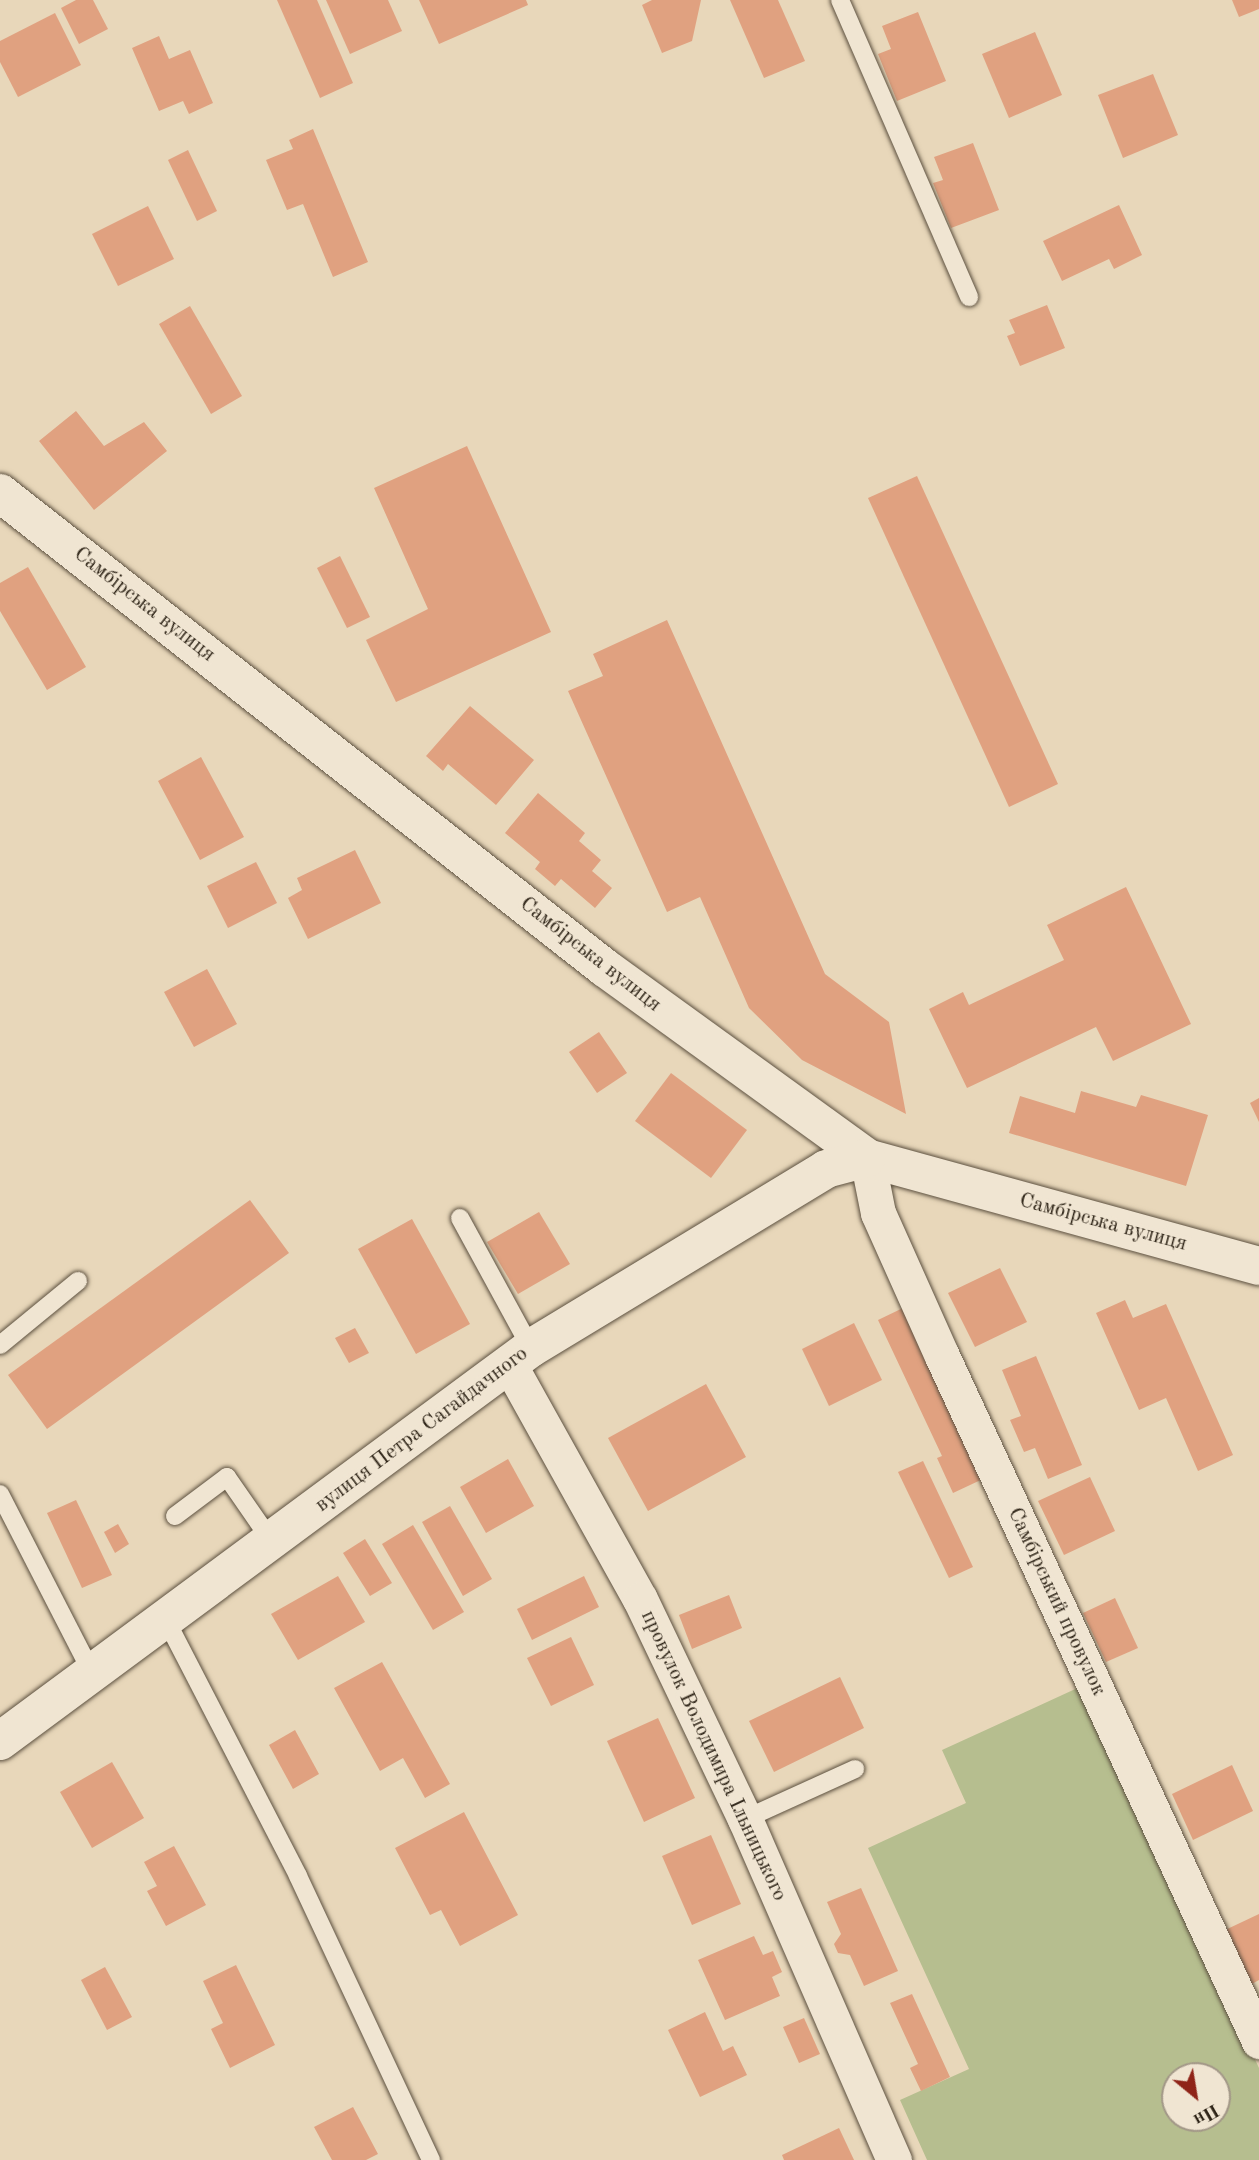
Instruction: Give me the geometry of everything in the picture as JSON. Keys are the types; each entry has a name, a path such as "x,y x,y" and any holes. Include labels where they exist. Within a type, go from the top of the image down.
{"main road":[{"name":"Самбірська вулиця","path":"0,493 605,968 867,1158 1259,1266"},
{"name":"вулиця Петра Сагайдачного","path":"4,1731 92,1673 520,1356 826,1169 867,1158"}],"street":[{"name":"Самбірський провулок","path":"867,1158 878,1213 936,1344 1259,2041"},
{"name":"провулок Володимира Ільницького","path":"520,1356 746,1819 894,2160"}],"lane":[{"path":"840,0 969,297"},
{"path":"460,1218 520,1356"},
{"path":"0,1345 78,1280"},
{"path":"175,1516 227,1477 272,1542"},
{"path":"0,1494 92,1673"},
{"path":"164,1618 298,1876 431,2160"},
{"path":"746,1819 855,1769"}],"green space":[{"path":"1084,1685 1259,2068 1259,2160 927,2160 900,2100 969,2069 868,1848 966,1803 942,1750"}],"building":[{"path":"76,0 93,0 108,29 79,44 61,8"},
{"path":"277,0 317,0 353,83 320,98"},
{"path":"326,0 388,0 402,31 350,54"},
{"path":"419,0 526,0 528,5 439,44"},
{"path":"652,0 701,0 692,41 662,53 642,5"},
{"path":"730,0 778,0 805,61 764,78"},
{"path":"1232,0 1259,0 1259,9 1239,17"},
{"path":"918,12 946,81 897,101 878,54 891,49 882,26"},
{"path":"55,13 81,65 18,97 0,62 0,41"},
{"path":"1035,32 1062,95 1009,118 982,54"},
{"path":"159,36 169,59 190,50 213,103 189,114 183,101 159,111 132,48"},
{"path":"1153,74 1178,135 1123,158 1098,95"},
{"path":"313,129 368,262 333,277 303,204 287,210 266,160 293,149 289,140"},
{"path":"973,143 999,210 951,228 933,183 943,180 934,157"},
{"path":"188,150 217,211 197,221 168,160"},
{"path":"1119,205 1142,255 1114,269 1109,259 1062,281 1043,241"},
{"path":"148,206 174,259 118,286 92,234"},
{"path":"1047,305 1065,348 1020,366 1007,336 1015,333 1009,320"},
{"path":"190,306 242,396 211,414 159,324"},
{"path":"76,411 104,446 144,422 167,451 94,510 39,441"},
{"path":"467,446 551,632 396,702 366,640 428,609 374,488"},
{"path":"917,476 1058,784 1009,807 868,498"},
{"path":"340,556 370,617 347,628 317,568"},
{"path":"28,567 86,667 47,690 0,611 0,583"},
{"path":"667,620 825,974 889,1022 906,1114 802,1060 749,1008 700,897 667,912 568,691 603,676 593,654"},
{"path":"470,706 534,760 496,805 448,764 443,771 426,756"},
{"path":"201,757 244,837 200,860 158,781"},
{"path":"538,793 585,833 579,841 601,860 592,871 612,888 595,908 561,879 555,886 535,869 540,862 505,833"},
{"path":"355,850 381,903 308,939 288,898 302,890 297,878"},
{"path":"256,862 277,903 228,928 207,886"},
{"path":"1126,887 1191,1024 1113,1061 1096,1027 967,1088 929,1009 963,992 969,1005 1064,960 1047,925"},
{"path":"207,969 237,1024 194,1047 164,992"},
{"path":"599,1032 627,1073 597,1093 569,1052"},
{"path":"671,1073 747,1130 711,1178 635,1121"},
{"path":"1081,1091 1136,1107 1141,1095 1208,1115 1186,1186 1009,1133 1020,1096 1075,1113"},
{"path":"1259,1098 1259,1122 1250,1103"},
{"path":"250,1200 289,1253 47,1429 8,1375"},
{"path":"539,1212 570,1264 518,1294 487,1242"},
{"path":"412,1219 470,1324 416,1354 358,1249"},
{"path":"1000,1268 1027,1322 975,1347 948,1293"},
{"path":"1125,1300 1133,1318 1166,1304 1233,1455 1198,1471 1166,1398 1139,1410 1096,1313"},
{"path":"905,1307 985,1478 953,1493 937,1458 942,1456 878,1320"},
{"path":"854,1323 882,1380 829,1406 802,1349"},
{"path":"355,1328 369,1353 349,1363 335,1338"},
{"path":"1036,1356 1082,1465 1048,1479 1035,1448 1024,1452 1010,1420 1021,1416 1002,1370"},
{"path":"706,1384 746,1457 648,1511 608,1438"},
{"path":"508,1459 534,1506 486,1533 460,1487"},
{"path":"923,1461 973,1567 949,1578 898,1472"},
{"path":"1090,1477 1115,1531 1064,1555 1038,1501"},
{"path":"76,1500 112,1575 82,1588 47,1513"},
{"path":"450,1506 492,1579 463,1596 422,1522"},
{"path":"118,1524 129,1544 115,1553 104,1532"},
{"path":"413,1525 464,1612 433,1630 382,1544"},
{"path":"365,1539 392,1583 370,1596 343,1553"},
{"path":"338,1576 365,1622 298,1660 271,1614"},
{"path":"584,1576 599,1607 532,1640 517,1609"},
{"path":"729,1595 742,1628 692,1649 679,1615"},
{"path":"1115,1598 1138,1648 1106,1662 1083,1613"},
{"path":"571,1637 594,1685 551,1706 527,1658"},
{"path":"382,1662 450,1784 425,1798 403,1758 380,1771 334,1688"},
{"path":"840,1677 864,1728 774,1772 749,1721"},
{"path":"658,1718 695,1798 644,1822 607,1741"},
{"path":"295,1730 319,1774 293,1789 269,1745"},
{"path":"112,1762 144,1818 92,1848 60,1792"},
{"path":"1232,1765 1253,1811 1193,1840 1172,1794"},
{"path":"464,1812 518,1915 460,1946 441,1910 430,1915 395,1848"},
{"path":"711,1835 741,1904 692,1925 662,1856"},
{"path":"174,1846 206,1905 166,1926 147,1891 157,1886 144,1862"},
{"path":"861,1888 898,1971 864,1986 850,1955 838,1953 834,1944 841,1934 827,1902"},
{"path":"1259,1914 1259,1980 1250,1985 1223,1931"},
{"path":"754,1936 763,1955 773,1951 782,1972 772,1977 780,1996 725,2020 698,1960"},
{"path":"236,1965 275,2045 230,2068 211,2029 223,2023 203,1981"},
{"path":"105,1967 132,2017 107,2030 81,1980"},
{"path":"912,1994 950,2077 921,2091 910,2068 918,2064 890,2003"},
{"path":"705,2012 723,2051 733,2046 747,2075 700,2097 668,2030"},
{"path":"804,2018 820,2054 799,2063 783,2027"},
{"path":"353,2107 378,2154 366,2160 332,2160 314,2127"},
{"path":"839,2128 854,2160 784,2160 782,2155"}]}
